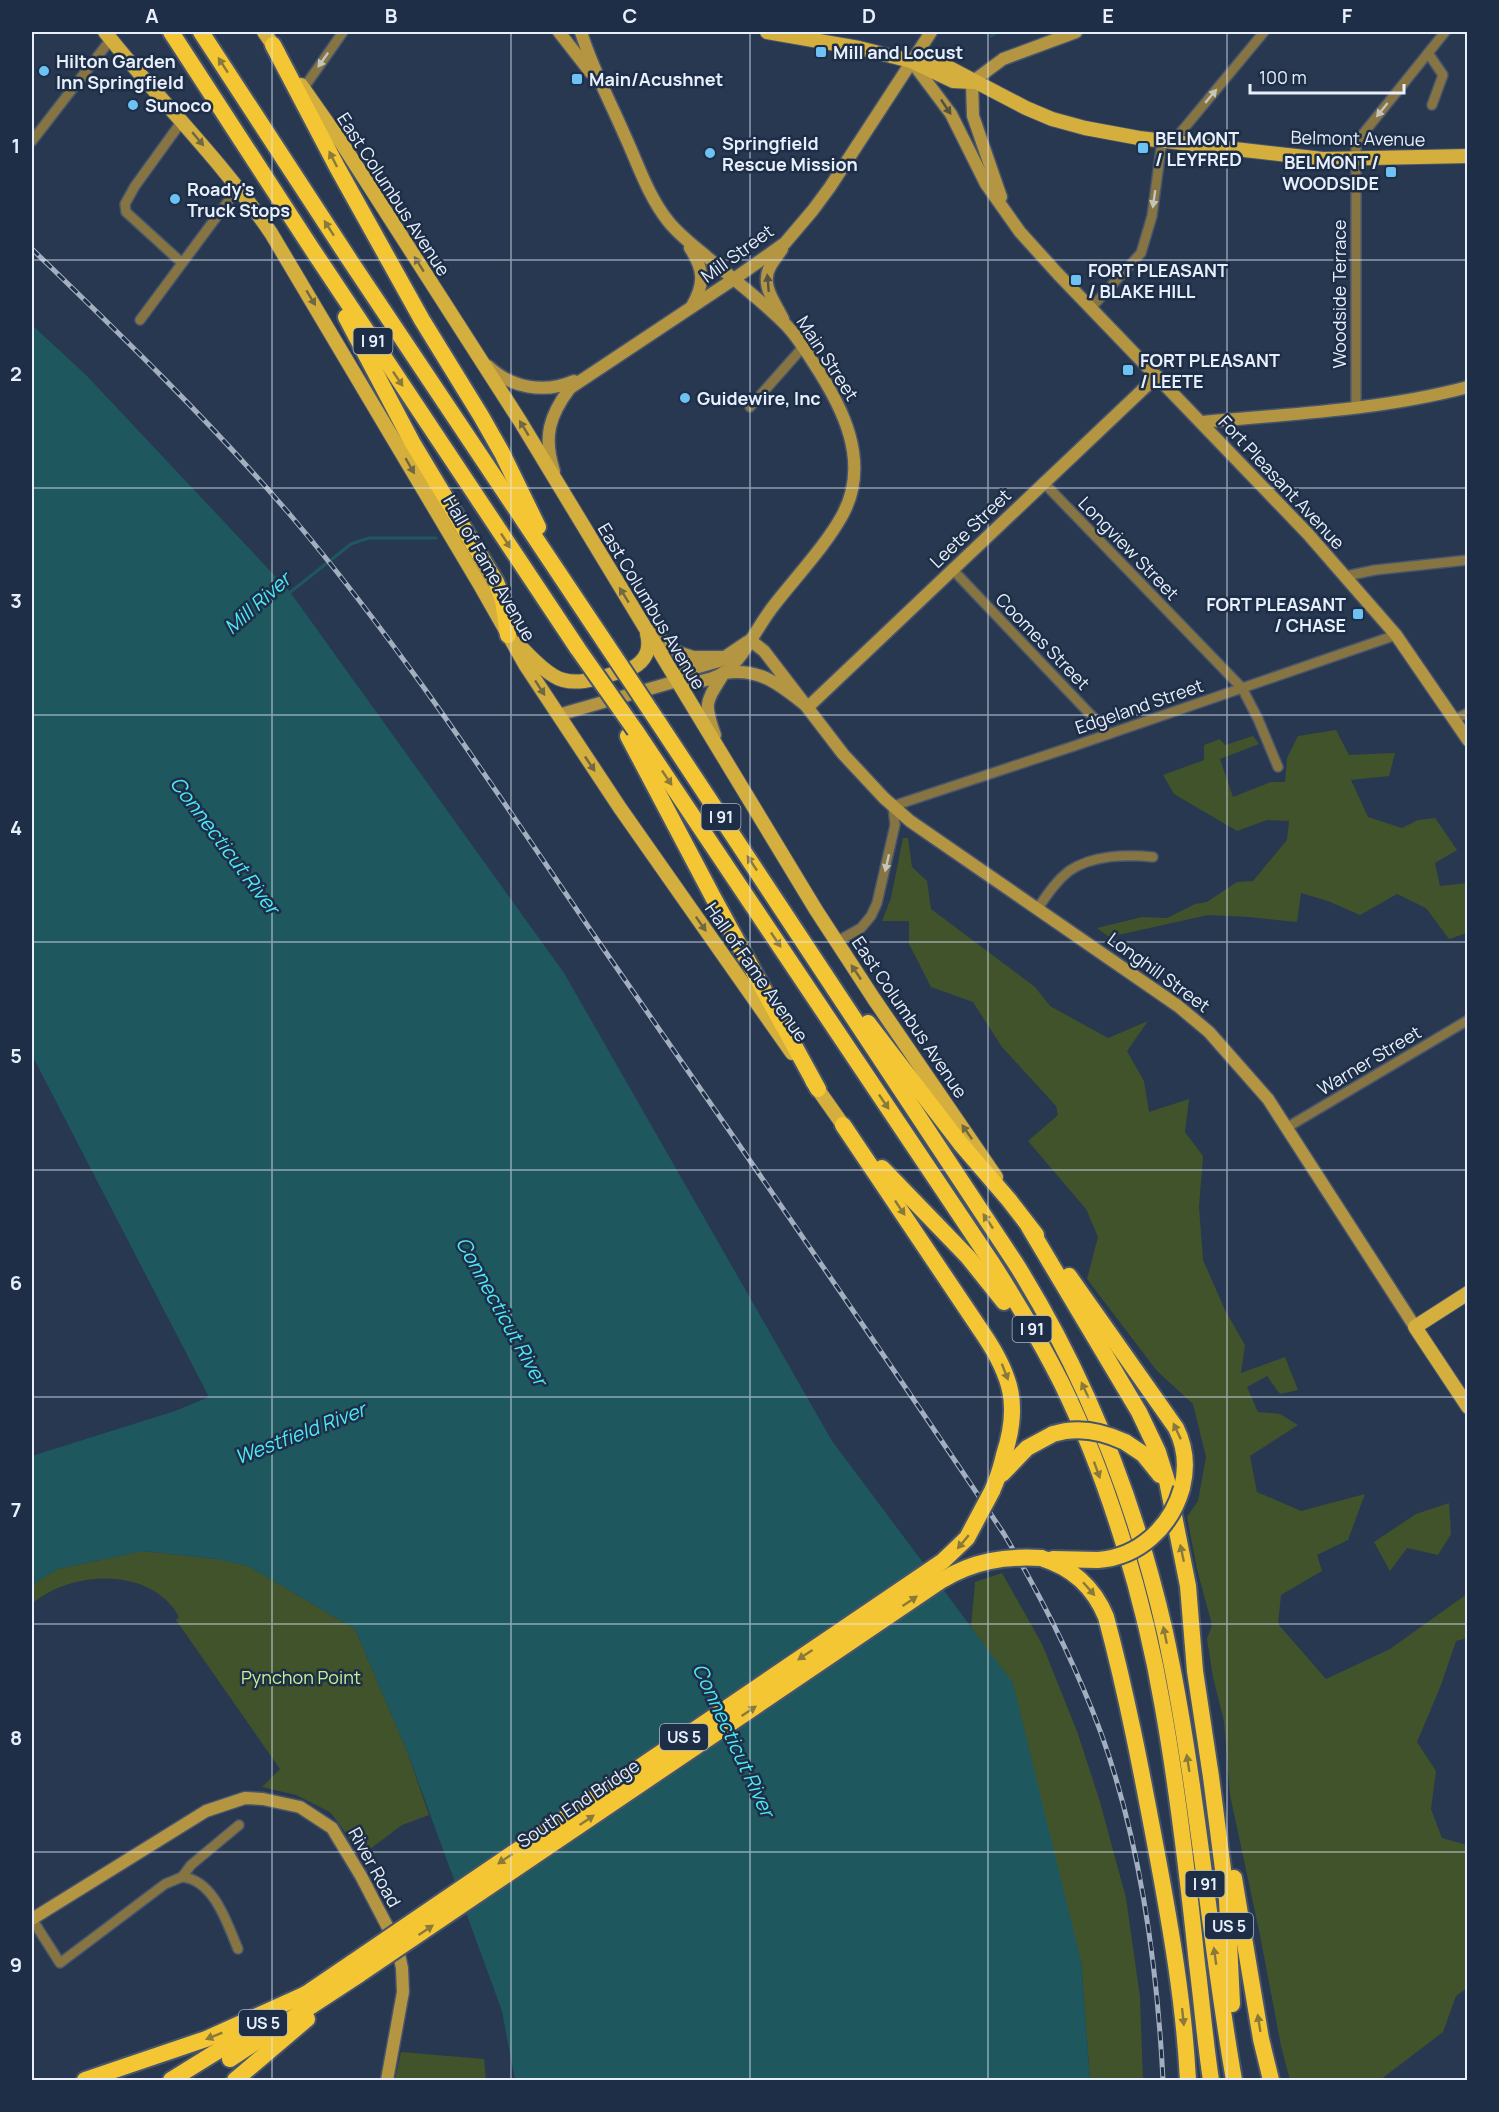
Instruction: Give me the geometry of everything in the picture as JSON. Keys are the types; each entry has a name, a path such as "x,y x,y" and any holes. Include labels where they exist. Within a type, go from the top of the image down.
{"highway":[{"name":"I 91","path":"171,32 630,731 992,1263 1033,1331 1070,1401 1093,1457 1119,1533 1155,1667 1172,1765 1197,1963 1202,2023 1211,2080"},
{"name":"I 91","path":"201,32 351,262 972,1196 1037,1297 1075,1368 1114,1460 1150,1574 1171,1663 1234,2078"},
{"path":"268,38 422,320 497,444 562,579"},
{"path":"312,249 401,423 496,582 503,600 508,635"},
{"path":"630,731 704,881 818,1089"},
{"path":"784,912 960,1143 1010,1200 1071,1279 1173,1422 1184,1450 1185,1466 1176,1493"},
{"path":"843,1125 988,1279 1070,1401"},
{"path":"843,1125 984,1335 1005,1371 1011,1390 1013,1418 1010,1436 994,1488"},
{"path":"1029,1227 1142,1418 1176,1493"},
{"name":"US 5","path":"994,1488 1020,1453 1033,1443 1069,1430 1086,1430 1102,1433 1125,1442 1143,1454 1176,1493 1188,1586 1193,1654 1229,1912 1234,2078"},
{"name":"South End Bridge","path":"357,1968 943,1561 967,1538 994,1488"},
{"name":"South End Bridge","path":"357,1968 942,1580 971,1565 992,1559 1014,1557 1098,1560 1127,1553 1152,1538 1168,1521 1176,1493"},
{"name":"US 5","path":"1041,1558 1060,1565 1078,1577 1096,1596 1103,1610 1161,1836 1202,2023"},
{"path":"1143,1773 1179,1975 1188,2080"},
{"path":"1211,1777 1238,1896 1261,2039 1271,2080"},
{"path":"235,2080 357,1968"},
{"name":"US 5","path":"171,2080 230,2045 306,1994 357,1968"},
{"name":"US 5","path":"195,2080 357,1968"},
{"path":"85,2080 206,2039 306,1994"}],"main road":[{"name":"Belmont Avenue","path":"767,32 812,35 911,61 952,81 972,81 1052,119 1085,128 1168,142 1323,159 1467,156"},
{"name":"Hall of Fame Avenue","path":"111,34 260,217 291,265 508,635 558,715 676,888 843,1125"},
{"name":"East Columbus Avenue","path":"268,38 346,151 479,358 836,942 983,1156 1010,1200"},
{"path":"508,635 550,674 563,680 579,682 632,668 639,664 649,648 644,627"},
{"path":"1415,1327 1467,1293"},
{"name":"Longhill Street","path":"1415,1327 1467,1407"}],"street":[{"path":"303,89 343,32"},
{"name":"Main Street","path":"559,32 605,94"},
{"name":"Main Street","path":"558,715 677,681 696,683 713,679 738,661 761,622 843,514 851,489 854,461 848,425 835,397 785,323 683,237 668,221 655,201 605,94 581,32"},
{"name":"Mill Street","path":"558,484 549,457 548,430 559,402 570,388 785,243 830,187 931,32"},
{"path":"972,81 1003,59 1076,32"},
{"path":"1091,308 1141,253 1152,216 1168,142 1180,132 1264,32"},
{"name":"Woodside Terrace","path":"1356,408 1355,160 1358,140 1445,32"},
{"path":"32,141 111,34"},
{"path":"1428,53 1443,75 1432,105"},
{"name":"Fort Pleasant Avenue","path":"911,61 951,114 986,184 1006,209 1020,232 1346,576 1396,635 1467,740"},
{"name":"Fort Pleasant Avenue","path":"972,81 973,116 1006,209"},
{"path":"182,121 135,186 125,204 126,212 182,264"},
{"path":"140,320 238,188"},
{"path":"683,237 696,256 702,274 700,291 691,308"},
{"path":"785,243 771,266 766,282 785,323"},
{"path":"750,407 803,347"},
{"name":"Mill Street","path":"479,358 495,373 521,386 558,387 586,376"},
{"name":"Leete Street","path":"808,707 1157,376"},
{"path":"1201,422 1356,408 1414,399 1467,387"},
{"name":"Longview Street","path":"1043,482 1242,688 1258,718 1278,766"},
{"path":"1346,576 1375,570 1467,561"},
{"name":"Coomes Street","path":"953,570 1110,734"},
{"path":"644,627 678,652 693,657 726,657"},
{"name":"Edgeland Street","path":"893,806 1396,635"},
{"name":"Main Street","path":"677,681 687,670 715,663 750,640"},
{"name":"Longhill Street","path":"750,640 765,652 843,754 893,806 921,829 1178,1006 1220,1043 1251,1078 1287,1128 1415,1327"},
{"path":"723,757 706,710 710,696 724,673 739,671 763,677 775,682 808,707"},
{"path":"1453,720 1467,713"},
{"path":"1453,720 1467,723"},
{"path":"836,942 861,928 878,903 895,825 893,806"},
{"path":"1038,908 1056,884 1076,867 1112,858 1153,857"},
{"name":"Warner Street","path":"1287,1128 1467,1020"},
{"name":"River Road","path":"32,1919 206,1811 245,1798 263,1799 300,1807 332,1828 361,1876 397,1946 402,1968 403,1992 387,2080"},
{"path":"32,1919 60,1964 165,1884 182,1877 191,1865 239,1825"},
{"path":"182,1877 197,1881 210,1892 229,1926 238,1949"}],"green space":[{"path":"1336,730 1349,755 1395,753 1389,776 1351,780 1368,817 1402,828 1418,820 1435,818 1457,850 1435,863 1440,886 1467,883 1467,933 1449,939 1426,908 1397,894 1360,915 1328,901 1301,893 1297,922 1208,915 1109,937 1097,928 1142,917 1167,918 1195,904 1207,902 1237,882 1253,881 1287,840 1289,821 1267,820 1237,831 1174,794 1163,775 1204,760 1204,745 1220,739 1225,745 1253,736 1259,744 1220,759 1233,797 1271,782 1285,782 1287,758 1298,736"},
{"path":"903,838 908,838 912,867 927,881 931,909 1035,987 1050,1006 1108,1038 1148,1021 1127,1051 1144,1081 1149,1112 1189,1099 1185,1132 1203,1156 1199,1207 1203,1260 1225,1310 1245,1345 1241,1373 1285,1357 1298,1390 1280,1394 1267,1376 1247,1387 1258,1412 1280,1414 1298,1425 1250,1456 1257,1492 1301,1511 1365,1494 1348,1540 1317,1555 1322,1571 1281,1595 1278,1624 1326,1679 1390,1649 1467,1594 1467,1638 1456,1641 1441,1685 1417,1742 1436,1771 1431,1809 1442,1838 1467,1845 1467,1988 1456,1996 1443,2032 1380,2080 1290,2080 1281,2046 1230,1795 1224,1721 1213,1677 1207,1639 1212,1625 1197,1569 1187,1517 1198,1501 1206,1457 1193,1404 1157,1371 1087,1279 1098,1237 1086,1209 1028,1141 1058,1115 1056,1106 1002,1047 973,1002 931,987 909,944 909,921 882,921 891,898"},
{"path":"1449,1503 1451,1534 1438,1555 1407,1548 1390,1571 1374,1542 1416,1514"},
{"name":"Pynchon Point","path":"143,1551 217,1559 248,1566 355,1629 407,1751 429,1815 402,1825 362,1855 330,1812 296,1795 262,1787 280,1769 176,1620 179,1617 166,1600 150,1589 131,1582 110,1579 88,1580 48,1593 32,1604 32,1585 58,1569"},
{"path":"1002,1573 1042,1644 1078,1734 1100,1802 1126,1898 1140,1997 1143,2080 1090,2080 1081,1961 971,1627 975,1582"},
{"path":"401,2052 484,2059 486,2080 395,2080"}],"water":[{"path":"32,325 86,375 290,592 564,973 832,1441 1013,1683 1081,1961 1090,2080 515,2080 502,2011 407,1751 355,1629 248,1566 217,1559 143,1551 58,1569 32,1585 32,1456 175,1411 209,1397 32,1055"}],"waterway":[{"name":"Mill River","path":"991,36 997,32"},
{"name":"Mill River","path":"288,594 351,544 369,538 436,538"}],"railway":[{"path":"32,249 230,447 292,517 375,622 492,785 1004,1534 1032,1582 1069,1656 1091,1707 1115,1775 1127,1818 1145,1904 1156,1992 1163,2080"}],"place":[{"name":"Mill and Locust","path":"821,52"},
{"name":"Hilton Garden Inn Springfield","path":"44,71"},
{"name":"Main/Acushnet","path":"577,79"},
{"name":"Sunoco","path":"133,105"},
{"name":"BELMONT / LEYFRED","path":"1143,148"},
{"name":"Springfield Rescue Mission","path":"710,153"},
{"name":"BELMONT / WOODSIDE","path":"1391,172"},
{"name":"Roady's Truck Stops","path":"175,199"},
{"name":"FORT PLEASANT / BLAKE HILL","path":"1076,280"},
{"name":"FORT PLEASANT / LEETE","path":"1128,370"},
{"name":"Guidewire, Inc","path":"685,398"},
{"name":"FORT PLEASANT / CHASE","path":"1358,614"}],"water label":[{"name":"Connecticut River","path":"225,845"},
{"name":"Connecticut River","path":"502,1311"},
{"name":"Westfield River","path":"300,1433"},
{"name":"Connecticut River","path":"734,1740"}]}
